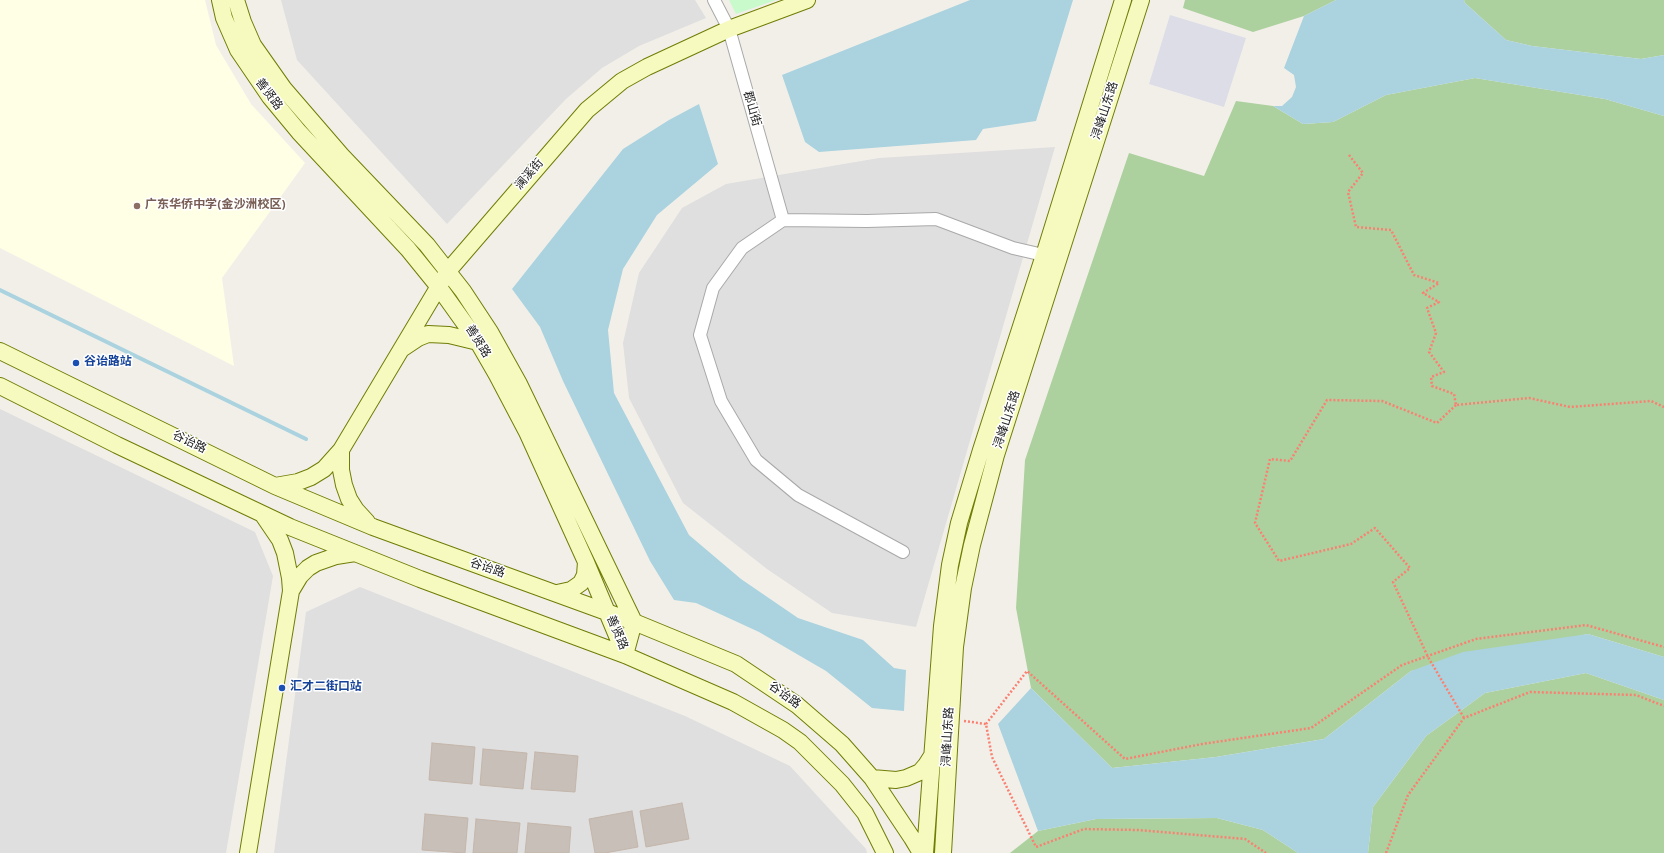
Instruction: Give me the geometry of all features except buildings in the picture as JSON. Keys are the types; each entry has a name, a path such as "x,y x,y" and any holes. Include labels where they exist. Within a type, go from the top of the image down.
{"street":[{"name":"善贤路","path":"220,0 224,18 238,50 270,97 299,132 408,249 438,286 478,342 527,432 586,562 625,655"},
{"name":"善贤路","path":"236,0 243,22 253,45 284,89 336,149 413,230 448,270 490,332 519,384 634,622 625,655"},
{"name":"郡山街","path":"714,0 729,29 783,220"},
{"name":"澜溪街","path":"275,486 298,482 311,477 324,469 341,450 448,270 566,133 604,96 622,81 647,67 729,29 807,0"},
{"name":"浔峰山东路","path":"944,853 955,647 963,588 972,545 1123,0"},
{"name":"浔峰山东路","path":"925,853 942,626 955,543 973,476 1141,0"},
{"path":"903,552 798,495 756,460 721,401 700,335 713,288 742,248 783,220 867,221 936,219 1013,248 1051,257"},
{"path":"402,349 418,338 428,334 449,335 478,342"},
{"name":"谷诒路","path":"0,351 275,486 372,527 557,593 634,622 736,664 797,705 832,735 872,778 921,853"},
{"path":"0,386 117,445 262,514 420,579 625,655 734,702 783,730 800,742 842,784 865,813 882,846 897,853"},
{"path":"341,450 341,470 349,499 356,510 372,527"},
{"path":"248,853 291,591 285,553 280,540 262,514"},
{"path":"291,591 300,576 316,563 336,556 356,553"},
{"path":"557,593 571,590 581,583 585,574 586,562"},
{"path":"872,778 896,780 906,778 920,772 933,754"},
{"path":"865,813 886,798"}],"path":[{"path":"1349,155 1363,174 1348,192 1356,227 1391,230 1414,275 1439,283 1423,292 1439,302 1427,308 1436,333 1429,352 1444,372 1431,377 1432,386 1454,394 1456,405"},
{"path":"1464,718 1428,657 1393,582 1410,568 1375,528 1351,544 1279,561 1255,523 1270,459 1290,461 1327,400 1382,401 1437,423 1456,405 1529,398 1570,407 1651,401 1664,407"},
{"path":"1266,853 1245,839 1138,830 1084,829 1036,847 992,757 986,724 1026,671 1125,759 1202,744 1311,728 1402,665 1476,639 1586,625 1664,647"},
{"path":"1386,853 1408,795 1464,718 1530,692 1636,695 1664,706"},
{"path":"960,720 986,724"}],"shaded area":[{"name":"广东华侨中学(金沙洲校区)","path":"0,0 205,0 216,45 251,104 305,163 222,278 234,366 0,248"},
{"path":"281,0 695,0 706,18 639,46 602,68 566,99 447,224 297,60"},
{"path":"1170,15 1246,38 1224,107 1149,84"},
{"path":"1055,147 916,627 832,613 767,569 683,503 629,398 623,343 639,273 682,208 726,184 879,158"},
{"path":"0,409 255,532 273,576 226,853 0,853"},
{"path":"360,587 685,716 790,766 866,849 867,853 274,853 306,612"}],"green space":[{"path":"729,0 776,0 736,14"},
{"path":"1185,0 1336,0 1304,16 1253,32 1183,8"},
{"path":"1464,0 1664,0 1664,55 1641,59 1532,46 1506,40 1465,3"},
{"path":"1475,78 1605,99 1664,116 1664,657 1588,634 1411,671 1324,739 1216,757 1112,768 1031,688 1016,608 1025,460 1129,153 1204,176 1236,101 1273,106 1303,124 1333,122 1386,95"},
{"path":"1586,673 1664,700 1664,853 1368,853 1373,807 1426,736 1485,693"},
{"path":"1217,818 1263,830 1298,853 1010,853 1038,831 1096,819"}],"water":[{"path":"970,0 1073,0 1036,121 983,129 976,140 819,152 805,142 782,75"},
{"path":"1336,0 1464,0 1465,3 1506,40 1532,46 1641,59 1664,55 1664,116 1605,99 1475,78 1386,95 1333,122 1303,124 1273,106 1282,106 1292,97 1296,87 1294,75 1284,68 1304,16"},
{"path":"699,104 718,164 657,215 623,269 608,330 614,393 689,535 741,579 798,618 863,640 894,668 906,670 904,711 872,708 826,671 759,632 696,603 674,600 650,561 563,381 540,327 512,289 623,149 669,120"},
{"path":"1588,634 1664,657 1664,700 1586,673 1485,693 1426,736 1373,807 1368,853 1298,853 1263,830 1217,818 1096,819 1038,831 998,724 1031,688 1112,768 1216,757 1324,739 1411,671 1463,652"}],"waterway":[{"path":"0,290 306,439"}],"place":[{"name":"广东华侨中学(金沙洲校区)","path":"137,206"},
{"name":"谷诒路站","path":"76,363"},
{"name":"汇才二街口站","path":"282,688"}]}
